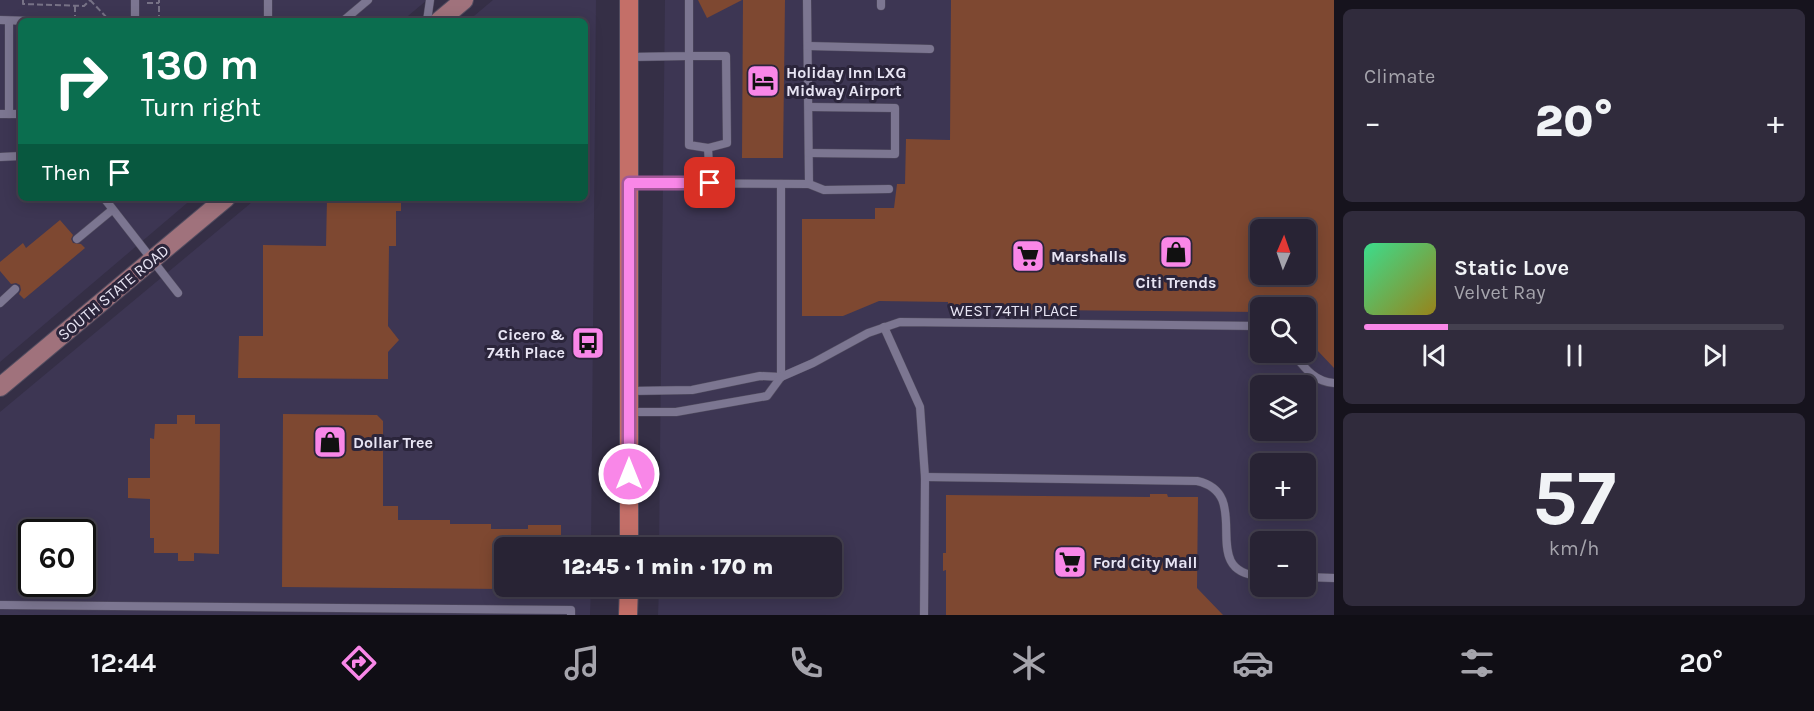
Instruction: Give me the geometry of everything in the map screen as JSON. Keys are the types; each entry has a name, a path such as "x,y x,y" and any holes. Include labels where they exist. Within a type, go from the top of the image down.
{"main road":[{"path":"629,0 629,537"},
{"path":"628,597 628,615"}],"street":[{"path":"443,18 464,0"},
{"name":"SOUTH STATE ROAD","path":"0,387 222,201"}],"lane":[{"path":"268,0 268,18"},
{"path":"347,18 368,0"},
{"path":"427,18 430,0"},
{"path":"629,57 688,56 726,56 727,143 708,148 689,145 688,56 689,0"},
{"path":"807,0 809,184"},
{"path":"136,18 139,1"},
{"path":"0,20 18,21"},
{"path":"4,114 9,21"},
{"path":"808,46 930,49"},
{"path":"808,106 894,108 895,131 895,154 809,153"},
{"path":"708,148 710,183"},
{"path":"0,157 18,156"},
{"path":"629,183 809,184 824,190 889,189"},
{"path":"781,184 781,377"},
{"path":"106,201 178,293"},
{"path":"77,239 112,210"},
{"path":"0,303 15,289"},
{"name":"WEST 74TH PLACE","path":"629,391 692,390 760,376 781,377 813,363 868,333 900,322 1250,327"},
{"path":"884,327 920,407 925,477 924,615"},
{"path":"1300,363 1307,372 1316,378 1334,382"},
{"name":"WEST 74TH PLACE","path":"629,412 676,412 767,396 781,377"},
{"path":"925,477 1208,483 1217,490 1223,501 1226,516 1226,549 1230,560 1238,570 1250,575"},
{"path":"1316,577 1334,578"},
{"path":"0,605 254,611 571,610 571,615"}],"path":[{"path":"23,0 23,4 75,6 84,6 90,0 107,18"},
{"path":"139,1 159,2 159,18"},
{"path":"75,6 75,18"}],"shaded area":[{"path":"0,0 427,0 406,18 18,18 18,201 189,201 0,362"},
{"path":"493,0 596,0 591,537 494,537 494,597 591,597 590,615 0,615 0,412 253,201 588,201 588,18 472,18"},
{"name":"Ford City Mall","path":"665,0 1334,0 1334,615 658,615 659,597 842,597 842,537 659,537"}],"building":[{"path":"698,0 742,0 707,18"},
{"name":"Holiday Inn LXG Midway Airport","path":"743,0 785,0 783,158 742,158"},
{"path":"951,0 1334,0 1334,368 1317,350 1316,297 1250,297 1250,312 948,309 948,302 879,301 843,316 802,316 802,219 875,219 875,208 894,208 897,184 905,184 906,139 950,140"},
{"path":"327,201 401,201 401,211 396,211 396,246 389,246 388,326 399,340 388,352 388,379 238,378 239,336 263,336 263,245 326,246"},
{"path":"60,220 73,235 71,239 73,243 81,244 85,248 24,299 19,294 20,285 11,284 0,271 0,262 23,243 26,248"},
{"path":"283,414 377,415 383,421 383,506 398,506 398,520 450,520 450,524 491,524 491,529 528,529 528,525 561,525 561,537 494,537 494,589 282,587"},
{"path":"177,415 195,415 195,424 220,424 219,554 194,553 194,561 178,561 178,553 154,553 154,538 150,538 150,499 128,498 128,478 150,478 150,438 154,439 155,424 177,424"},
{"name":"Ford City Mall","path":"1150,494 1167,494 1168,497 1198,497 1197,588 1223,615 946,615 946,570 943,571 943,553 946,553 946,495 1150,497"}],"place":[{"name":"Holiday Inn LXG Midway Airport","path":"763,81"},
{"name":"Citi Trends","path":"1176,252"},
{"name":"Marshalls","path":"1028,256"},
{"name":"Cicero & 74th Place","path":"588,343"},
{"name":"Dollar Tree","path":"330,442"},
{"name":"Ford City Mall","path":"1070,562"}],"route":[{"path":"629,474 629,183 710,183"}]}
